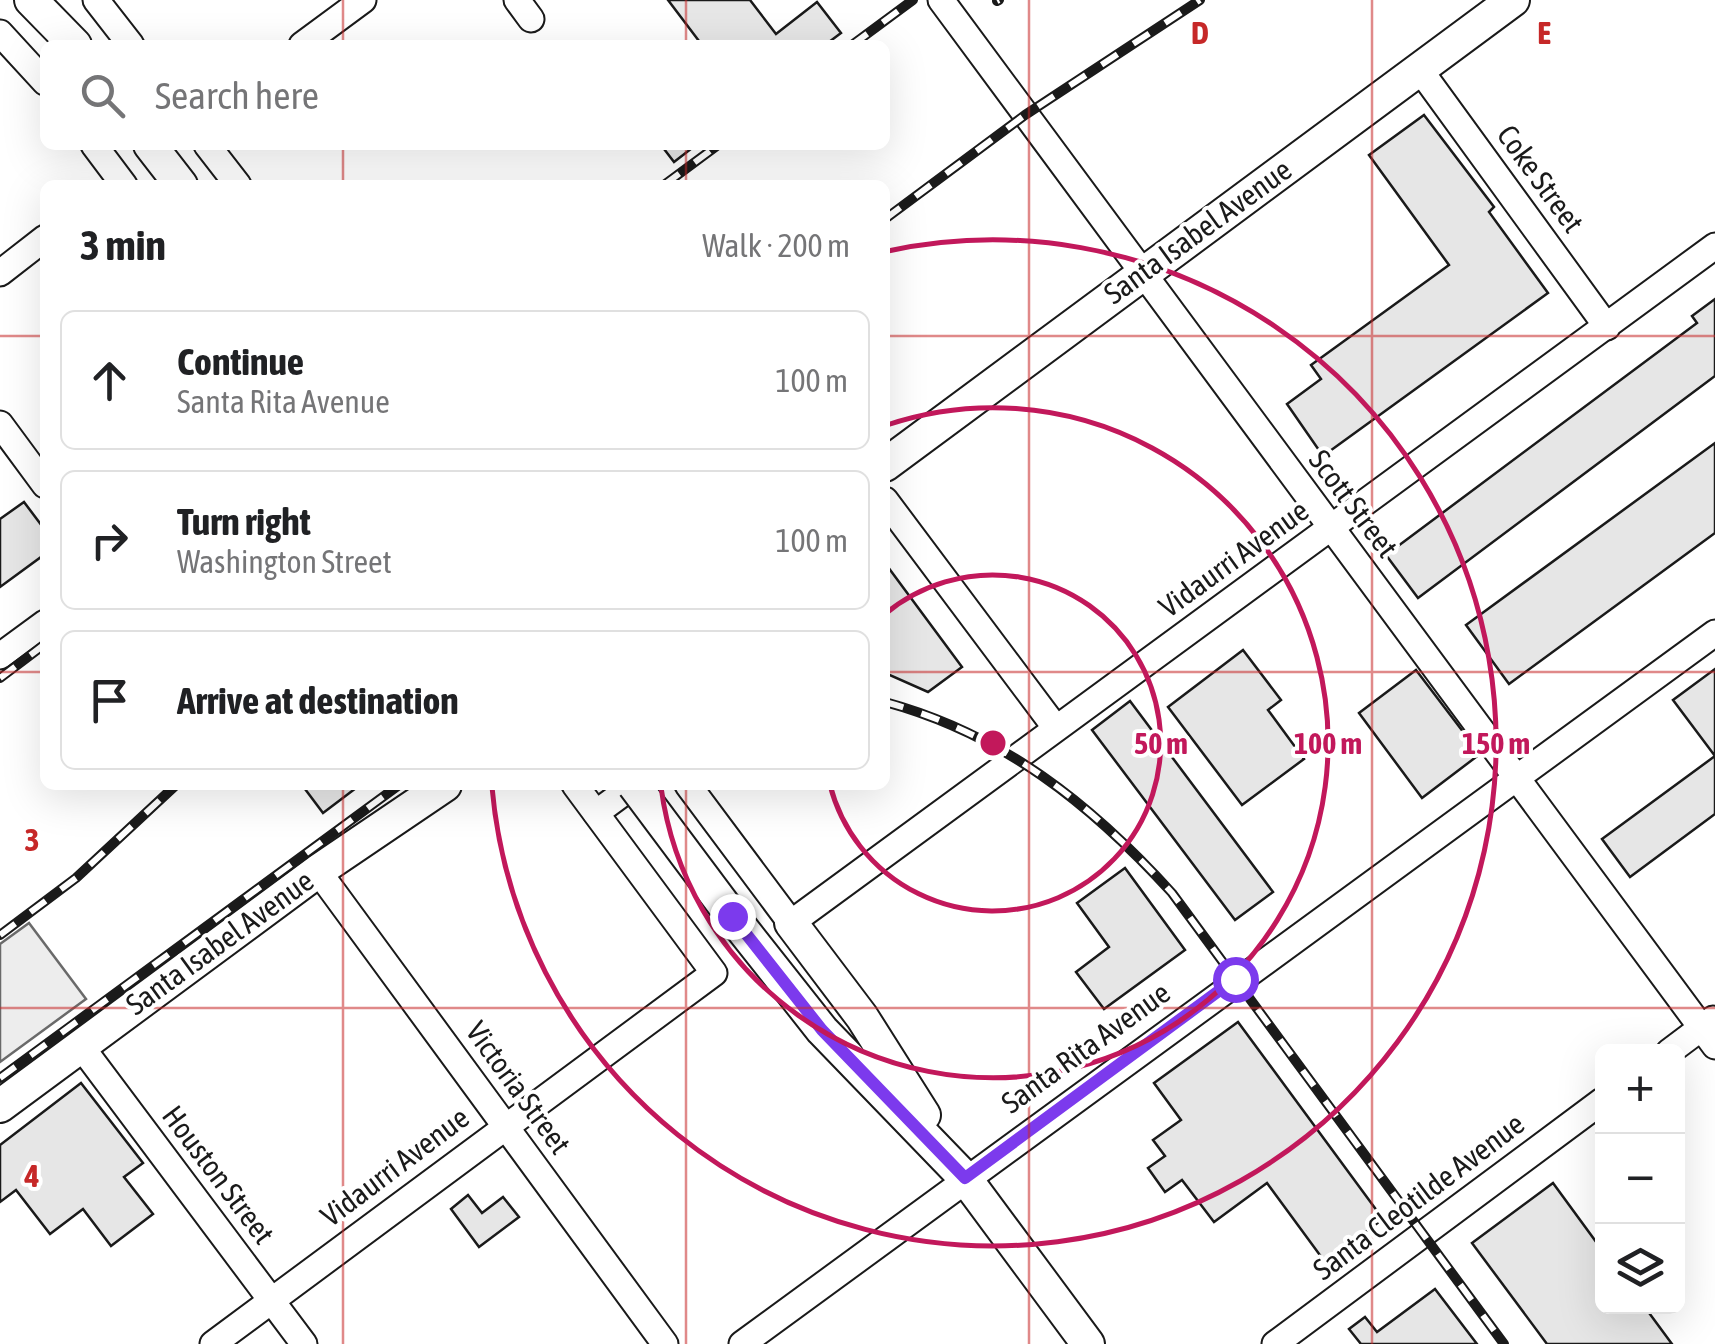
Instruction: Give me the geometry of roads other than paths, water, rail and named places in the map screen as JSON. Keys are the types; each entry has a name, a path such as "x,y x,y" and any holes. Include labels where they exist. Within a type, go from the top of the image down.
{"main road":[{"path":"31,0 71,40"},
{"name":"Santa Isabel Avenue","path":"890,461 1512,0"},
{"path":"154,150 176,180"},
{"name":"Santa Isabel Avenue","path":"0,1106 318,871 438,790"},
{"path":"638,790 822,1030 965,1178"},
{"path":"791,922 862,1017 965,1178 1088,1344"}],"street":[{"path":"96,0 127,40"},
{"path":"309,40 363,0"},
{"name":"Scott Street","path":"941,0 1331,529 1710,1030"},
{"path":"0,33 40,77"},
{"name":"Coke Street","path":"1420,70 1607,327"},
{"path":"97,150 116,180"},
{"path":"211,150 234,180"},
{"path":"0,273 40,242"},
{"name":"Vidaurri Avenue","path":"791,922 1715,246"},
{"path":"0,424 40,478"},
{"path":"890,507 1055,727"},
{"path":"0,656 40,626"},
{"name":"Santa Rita Avenue","path":"742,1344 1715,632"},
{"path":"579,790 596,813 627,790"},
{"path":"692,790 791,922"},
{"name":"Vidaurri Avenue","path":"213,1344 714,973 596,813"},
{"name":"Victoria Street","path":"318,871 665,1344"},
{"path":"1684,1044 1710,1030"},
{"name":"Houston Street","path":"80,1045 304,1344"},
{"name":"Santa Cleotilde Avenue","path":"1274,1344 1595,1107"}],"railway":[{"path":"859,40 913,0"},
{"path":"890,215 1025,115 1200,0"},
{"path":"671,180 711,150"},
{"path":"0,678 40,648"},
{"path":"890,704 968,733 1042,776 1110,830 1172,893 1504,1344"},
{"path":"0,935 76,878 171,790"},
{"path":"0,1078 392,790"}]}
